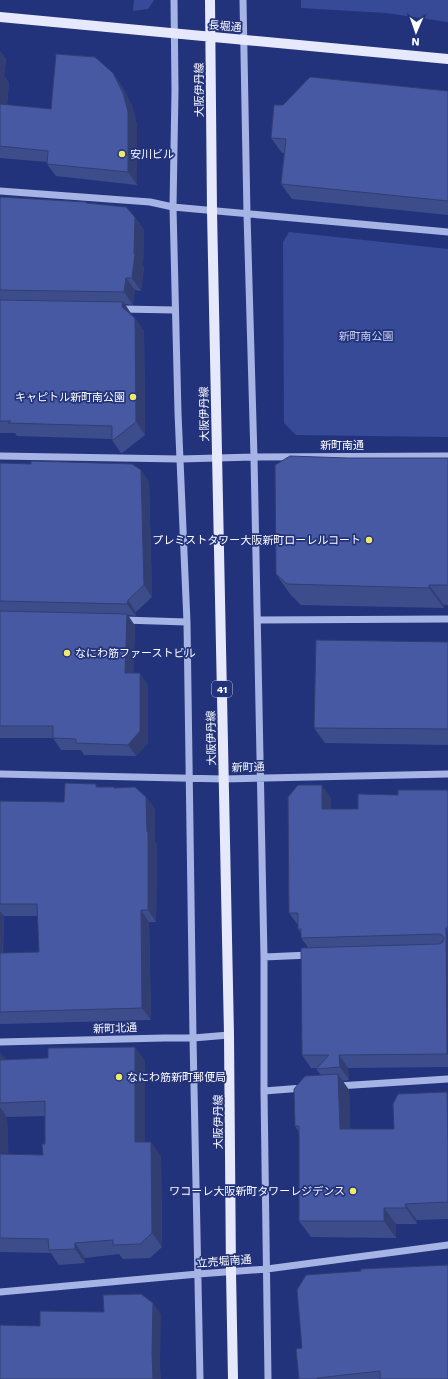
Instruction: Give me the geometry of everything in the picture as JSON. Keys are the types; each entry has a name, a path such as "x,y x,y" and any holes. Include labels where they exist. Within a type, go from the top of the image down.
{"main road":[{"name":"大阪伊丹線","path":"210,0 212,211 230,1035 233,1379"},
{"name":"長堀通","path":"0,17 448,59"}],"street":[{"path":"174,0 175,90 173,207 180,459 187,622 200,1379"},
{"path":"243,0 258,620 264,957 264,1091 268,1379"},
{"path":"0,191 150,202 173,207 212,211 275,215 448,232"},
{"path":"111,309 175,310"},
{"name":"新町南通","path":"0,456 180,459 254,456 448,456"},
{"path":"258,620 448,619"},
{"path":"119,620 187,622"},
{"name":"新町通","path":"0,774 189,777 224,779 448,774"},
{"path":"264,957 318,955"},
{"name":"新町北通","path":"0,1042 193,1038 230,1035"},
{"path":"331,1086 448,1078"},
{"path":"264,1091 307,1088"},
{"name":"立売堀南通","path":"0,1292 267,1269 448,1245"}],"green space":[{"path":"134,0 154,0 148,9 133,11"},
{"path":"301,0 448,0 448,22 386,13 301,8"},
{"name":"新町南公園","path":"289,232 448,249 448,437 296,435 284,423 283,242"}],"building":[{"path":"56,54 95,57 113,73 123,93 128,112 128,172 47,164 48,151 0,146 0,104 51,109"},
{"path":"310,77 448,91 448,201 281,184 286,139 271,138 274,105 283,105"},
{"path":"0,197 86,202 126,207 135,217 135,254 132,278 126,278 124,292 0,290"},
{"path":"0,300 123,302 122,307 135,318 136,422 112,440 112,426 8,423 11,421 0,421"},
{"name":"プレミストタワー大阪新町ローレルコート","path":"290,456 347,458 448,458 448,585 429,585 429,588 287,584 276,574 275,465"},
{"path":"31,461 132,464 141,470 144,585 128,600 127,604 0,601 0,463 31,464"},
{"path":"0,611 127,614 125,673 140,673 140,731 128,745 76,743 76,739 53,738 53,726 0,726"},
{"path":"316,640 448,642 448,729 314,728"},
{"path":"65,783 96,784 96,787 135,787 146,797 148,832 148,910 141,910 142,1008 0,1012 0,953 39,952 37,904 0,904 0,801 64,802"},
{"path":"298,785 322,785 322,809 358,809 358,794 398,795 398,790 448,790 448,928 446,928 447,1054 339,1055 340,1067 316,1069 329,1055 302,1055 301,948 439,944 443,942 444,938 439,934 301,938 301,929 298,929 298,913 289,913 288,797"},
{"path":"135,1047 135,1142 151,1142 152,1233 140,1244 113,1245 113,1240 75,1243 75,1249 49,1250 48,1239 0,1238 0,1154 43,1155 42,1144 45,1144 45,1101 0,1103 0,1060 48,1058 48,1048"},
{"path":"338,1074 340,1129 394,1129 393,1104 398,1094 447,1092 448,1202 405,1204 406,1208 384,1208 384,1221 299,1221 299,1126 295,1126 294,1089 305,1076"},
{"path":"448,1265 448,1379 380,1379 380,1371 317,1379 299,1379 296,1349 302,1348 297,1290 306,1275 361,1271 361,1269"},
{"path":"141,1294 153,1303 153,1379 0,1379 0,1325 40,1326 40,1311 104,1312 103,1295"}],"place":[{"name":"安川ビル","path":"122,154"},
{"name":"キャピトル新町南公園","path":"133,397"},
{"name":"プレミストタワー大阪新町ローレルコート","path":"369,540"},
{"name":"なにわ筋ファーストビル","path":"67,653"},
{"name":"なにわ筋新町郵便局","path":"119,1077"},
{"name":"ワコーレ大阪新町タワーレジデンス","path":"353,1191"}]}
